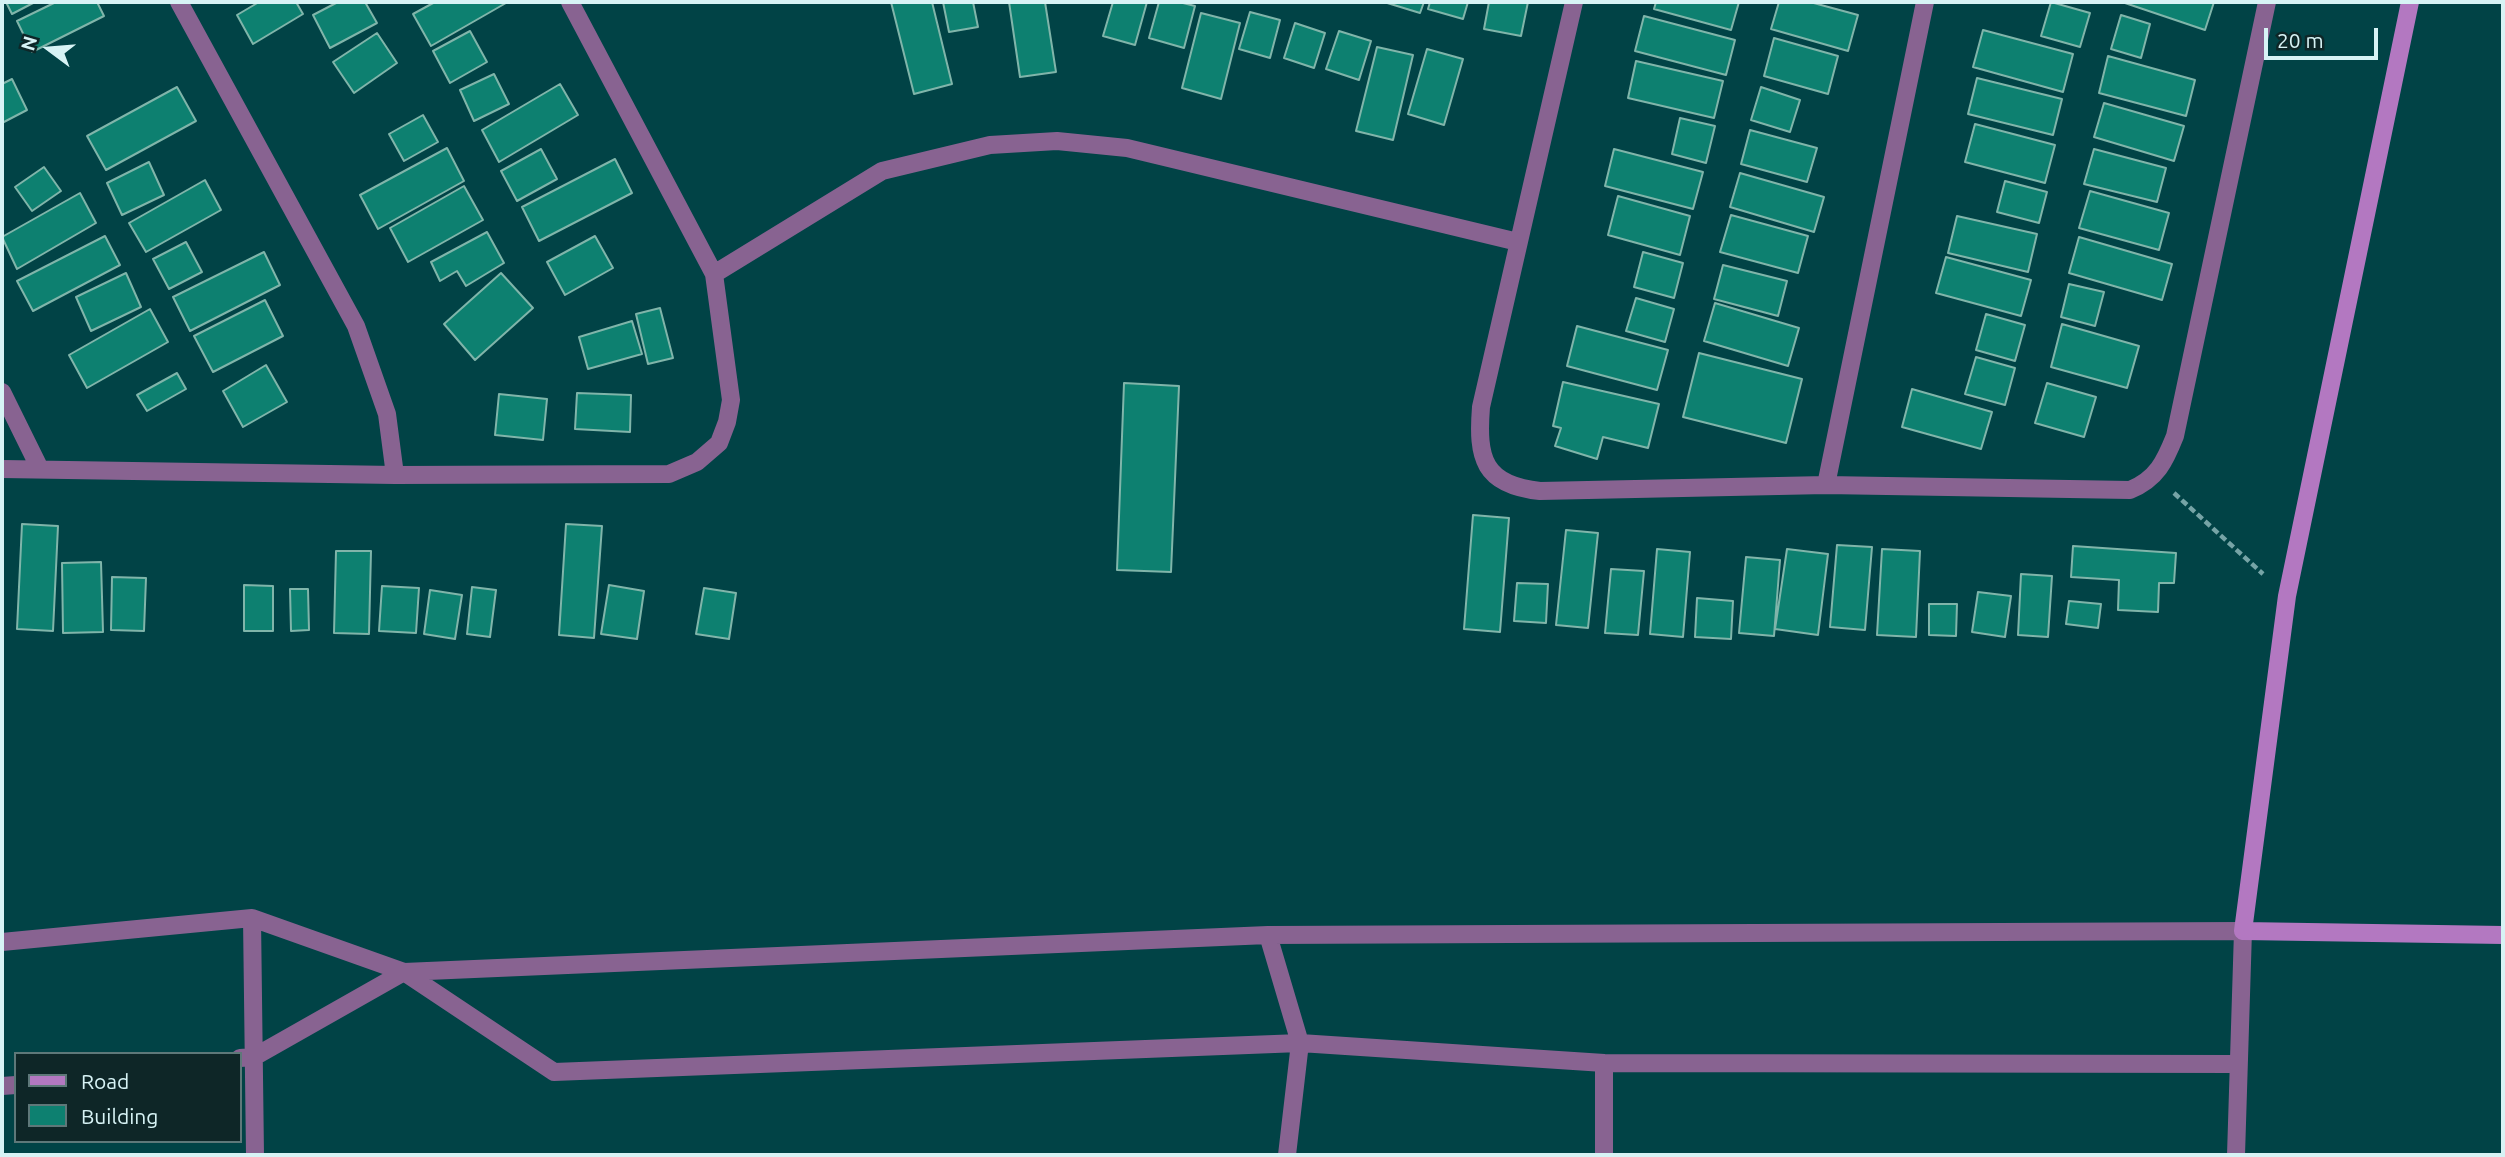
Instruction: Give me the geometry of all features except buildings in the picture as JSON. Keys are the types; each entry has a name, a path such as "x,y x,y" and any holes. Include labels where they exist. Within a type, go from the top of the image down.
{"street":[{"path":"179,2 356,326 387,414 395,475"},
{"path":"2,469 395,475 669,474 697,462 719,443 730,400 714,274 570,2"},
{"path":"1574,2 1481,407 1478,442 1485,467 1503,482 1540,491 1826,485 2130,490 2155,475 2165,461 2175,436 2267,2"},
{"path":"1826,485 1925,2"},
{"path":"2236,1155 2243,931 2287,596 2410,2"},
{"path":"714,274 882,171 990,145 1058,141 1127,148 1518,242"},
{"path":"2,392 40,469"},
{"path":"2,942 252,918 404,972 554,1072 1300,1043 1604,1063 2237,1064"},
{"path":"252,918 247,1057 255,1155"},
{"path":"247,1057 404,972 1268,935 2243,931 2503,935"},
{"path":"1268,935 1300,1043 1287,1155"},
{"path":"1604,1063 1604,1155"}],"path":[{"path":"2155,475 2287,596"}]}
